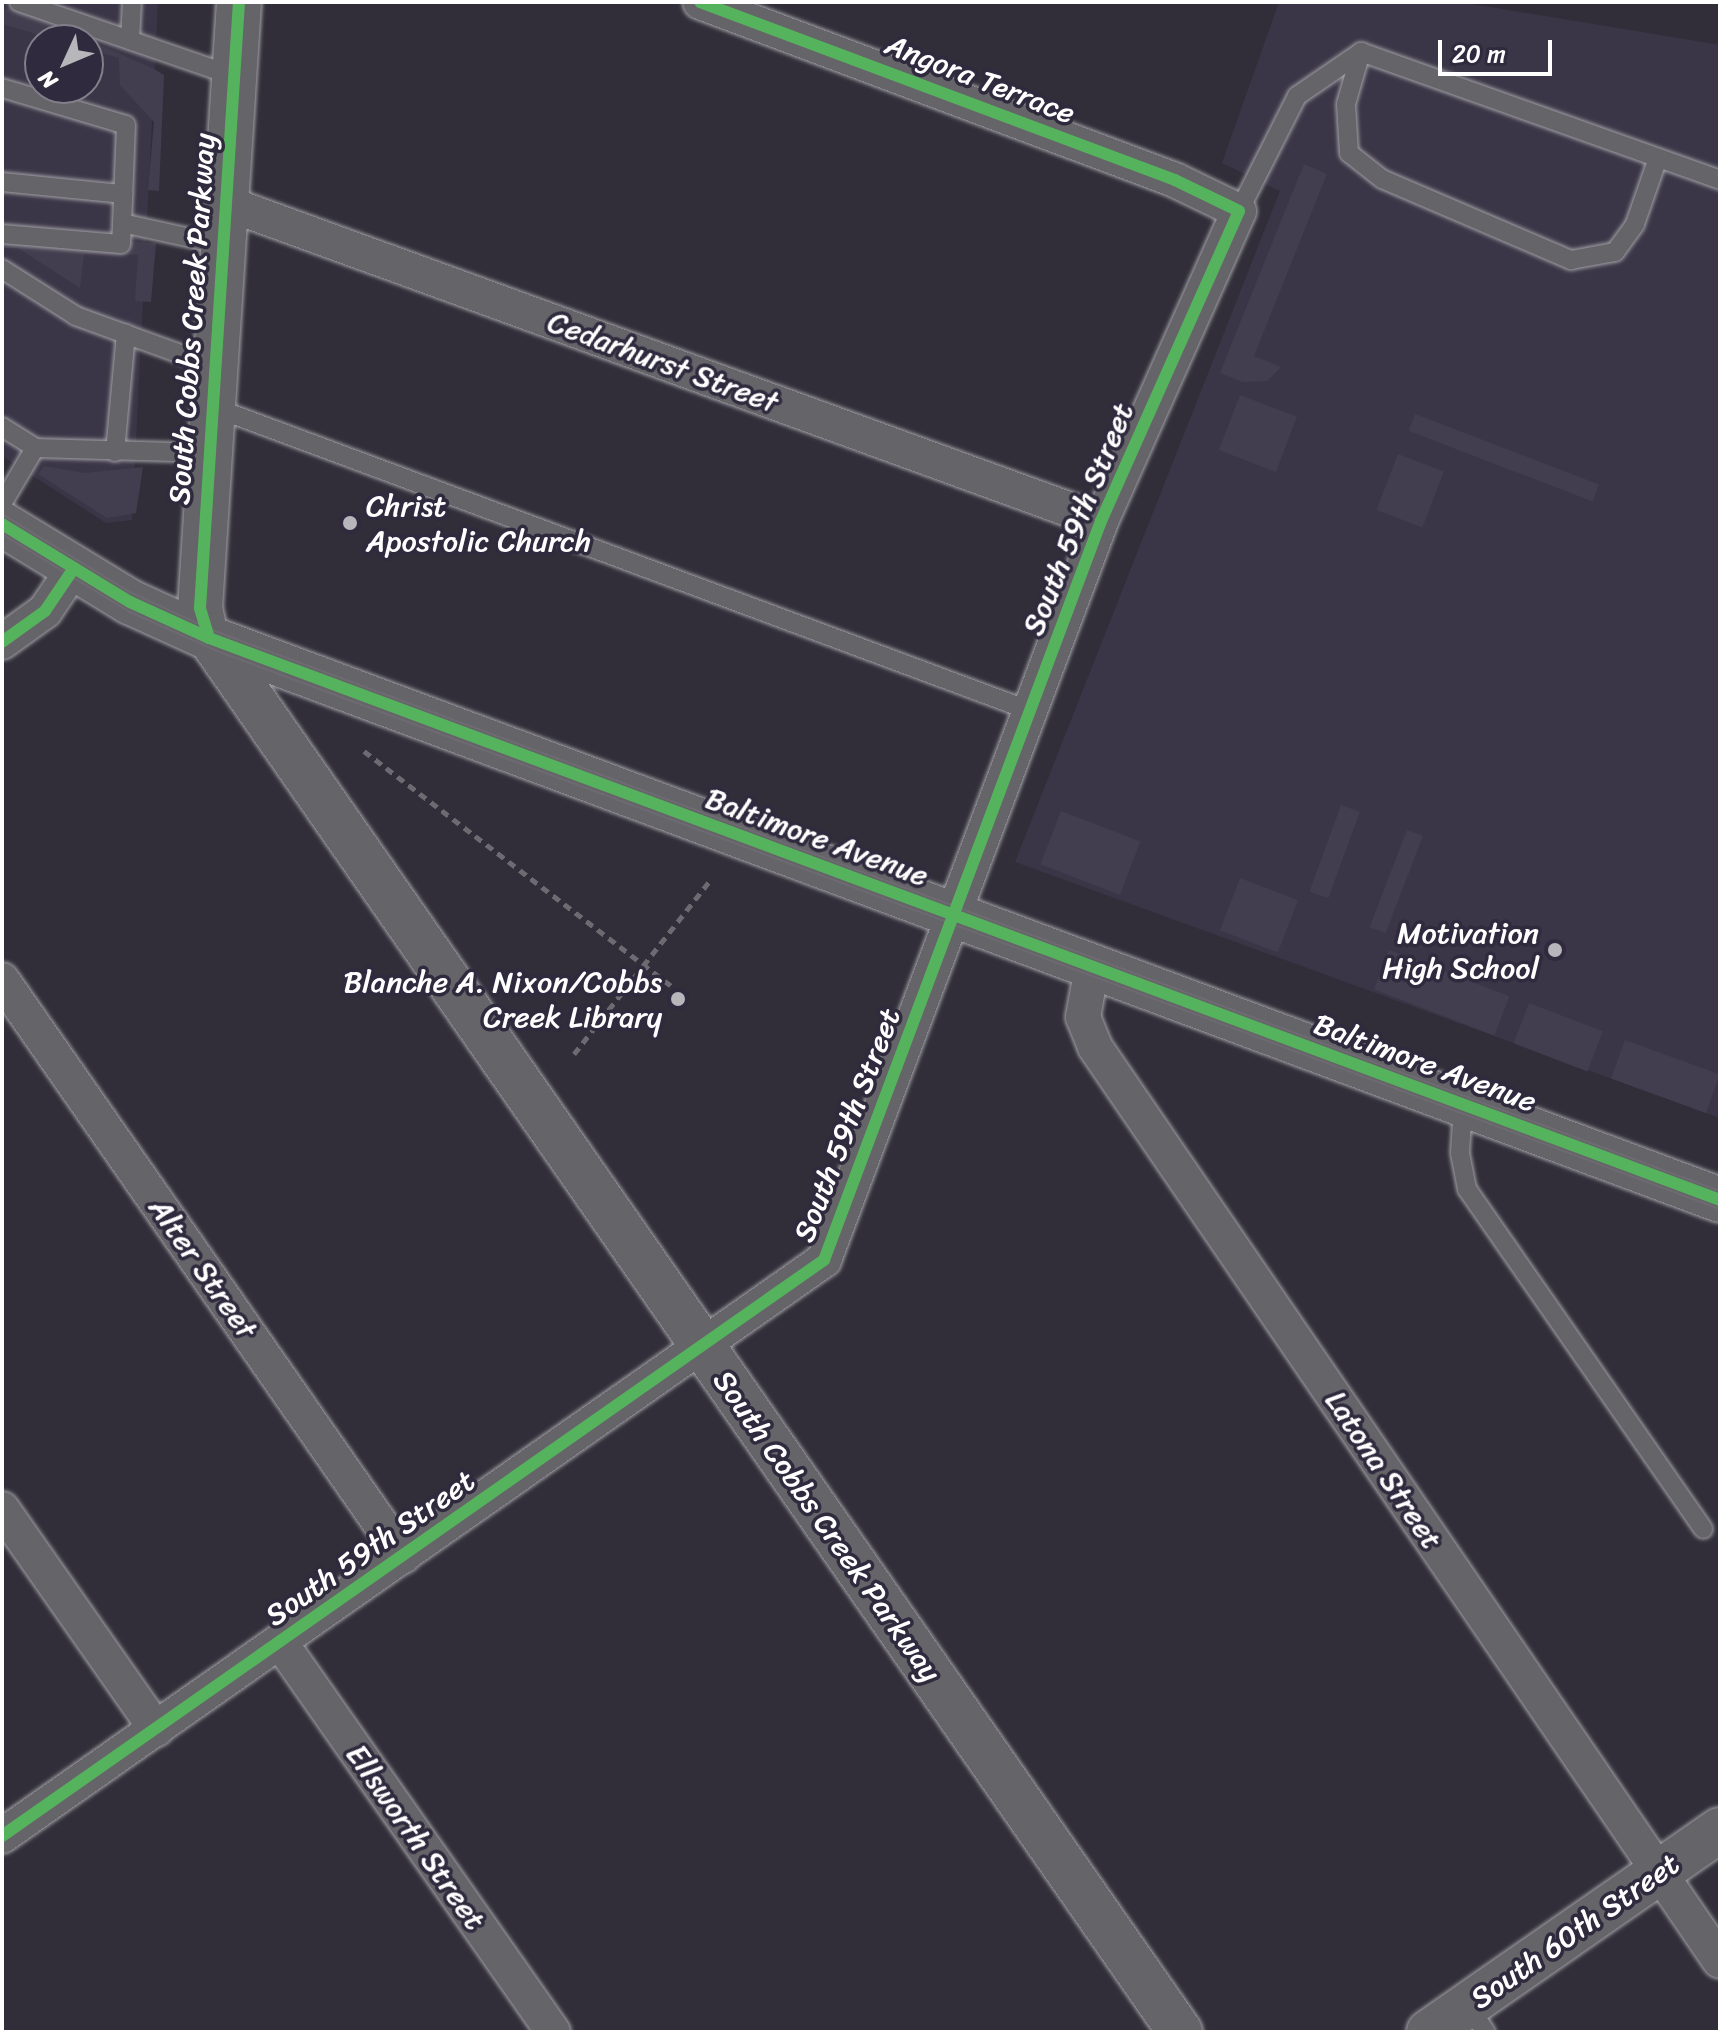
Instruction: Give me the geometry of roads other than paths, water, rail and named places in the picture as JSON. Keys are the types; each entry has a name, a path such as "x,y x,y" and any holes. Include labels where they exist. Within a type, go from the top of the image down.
{"main road":[{"name":"South Cobbs Creek Parkway","path":"239,2 200,608 209,638 1180,2032"},
{"name":"Baltimore Avenue","path":"2,524 74,568 209,638 1720,1200"},
{"name":"South 60th Street","path":"1429,2032 1477,2019 1659,1872 1720,1830"}],"street":[{"name":"Angora Terrace","path":"700,2 1175,180 1239,211"},
{"name":"South 59th Street","path":"2,1836 814,1270 831,1249 1101,521 1239,211"},
{"name":"Cedarhurst Street","path":"224,224 1101,521"},
{"path":"2,642 45,611 74,568"},
{"name":"Latona Street","path":"1092,967 1083,1017 1095,1047 1720,1961"},
{"name":"Alter Street","path":"2,980 403,1556"},
{"path":"2,1509 156,1729"},
{"name":"Ellsworth Street","path":"280,1642 553,2032"}],"lane":[{"path":"19,2 234,76"},
{"path":"130,40 132,2"},
{"path":"1239,211 1297,96 1361,52"},
{"path":"1361,52 1346,104 1349,153 1382,179 1571,260 1615,252 1635,224 1658,158"},
{"path":"1361,52 1720,180"},
{"path":"2,88 126,125 121,244 2,234"},
{"path":"2,182 123,194"},
{"path":"122,223 224,224"},
{"path":"2,269 76,316 126,334 214,387 1031,711"},
{"path":"115,452 126,334"},
{"path":"2,427 35,448 210,453"},
{"path":"2,504 35,448"},
{"path":"1463,1105 1460,1153 1467,1189 1703,1529"}],"tram line":[{"path":"2,514 130,592 212,630 1720,1191"},
{"path":"2,534 130,612 217,651 1720,1209"}],"place":[{"name":"Christ Apostolic Church","path":"350,523"},
{"name":"Motivation High School","path":"1555,950"},
{"name":"Blanche A. Nixon/Cobbs Creek Library","path":"678,999"}]}
